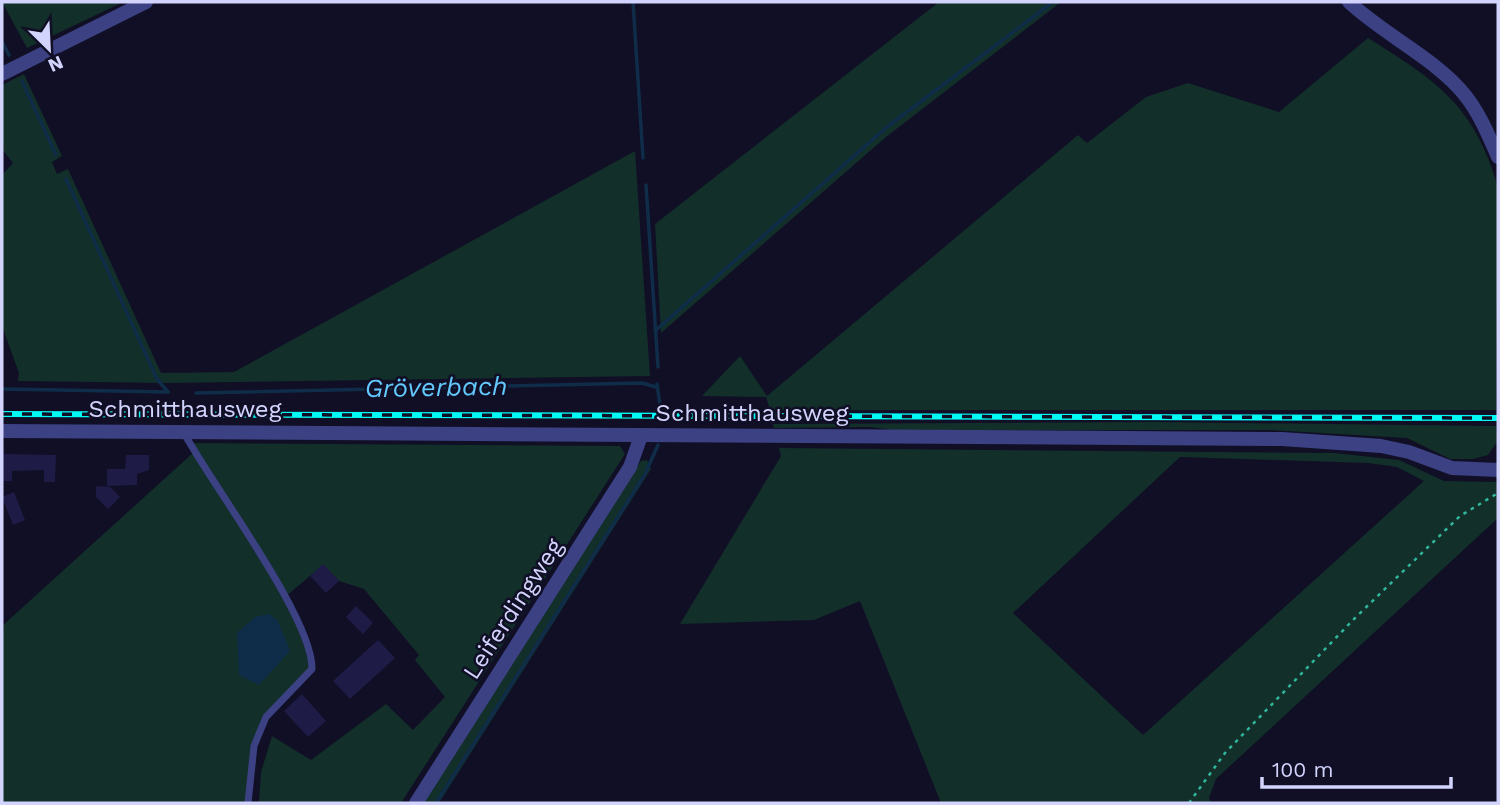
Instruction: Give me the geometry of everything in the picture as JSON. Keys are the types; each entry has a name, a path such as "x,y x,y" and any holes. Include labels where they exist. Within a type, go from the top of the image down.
{"street":[{"path":"2,74 146,2"},
{"path":"1349,2 1375,26 1440,71 1464,94 1498,157"},
{"name":"Schmitthausweg","path":"2,431 1282,439 1381,446 1409,452 1452,468 1498,470"},
{"name":"Leiferdingweg","path":"416,803 630,467 641,436"}],"lane":[{"path":"183,432 298,619 312,653 312,669 266,718 254,746 248,803"}],"path":[{"path":"1189,803 1225,752 1354,619 1460,516 1498,494"}],"green space":[{"path":"2,2 123,2 27,48"},
{"path":"939,2 1061,2 886,137 661,333 655,224"},
{"path":"1368,38 1433,82 1465,115 1488,159 1498,187 1496,410 770,410 766,397 702,396 740,356 767,396 1078,135 1087,143 1146,97 1188,83 1279,112"},
{"path":"24,74 62,156 52,162 57,174 68,169 161,373 234,372 635,151 650,376 167,383 18,381 19,373 2,326 2,175 13,163 2,149 2,85"},
{"path":"1152,422 1496,426 1497,442 1488,455 1473,459 1450,459 1407,438 1271,430 895,430 869,427 774,428 773,424"},
{"path":"189,443 620,446 625,454 401,803 259,803 261,772 272,736 311,760 386,704 413,730 445,697 415,660 419,655 364,589 339,581 323,565 285,597 298,619 312,669 266,718 254,746 248,803 2,803 2,626 194,452"},
{"path":"779,448 1334,453 1399,460 1444,481 1498,482 1498,518 1216,779 1209,798 1211,803 941,803 860,601 814,620 680,624 781,456","holes":["1180,457 1368,463 1397,467 1424,481 1143,735 1013,613"]},
{"path":"647,460 651,469 439,803 423,803 641,461"}],"water":[{"path":"269,614 278,621 290,651 259,685 239,675 237,633 255,617"}],"building":[{"path":"2,454 56,455 55,482 44,482 44,470 12,471 12,481 2,481"},
{"path":"126,455 149,455 149,470 137,474 137,485 107,486 107,469 125,469"},
{"path":"96,486 110,487 120,497 108,509 96,497"},
{"path":"14,492 25,520 13,525 2,497"},
{"path":"323,564 339,581 326,593 310,576"},
{"path":"356,606 373,623 363,634 346,617"},
{"path":"378,640 395,658 350,699 333,681"},
{"path":"302,694 326,721 308,737 284,711"}],"waterway":[{"name":"Gröverbach","path":"633,2 643,158"},
{"path":"655,331 887,127 1053,2"},
{"name":"Gröverbach","path":"2,42 9,55"},
{"name":"Gröverbach","path":"22,81 56,155"},
{"name":"Gröverbach","path":"66,179 157,379 168,392"},
{"name":"Gröverbach","path":"646,185 658,367"},
{"name":"Gröverbach","path":"196,393 642,383 656,387"},
{"name":"Gröverbach","path":"657,384 660,405"},
{"path":"2,389 168,392"},
{"name":"Gröverbach","path":"436,803 644,476 658,445"}],"railway":[{"path":"2,414 1498,418"}]}
